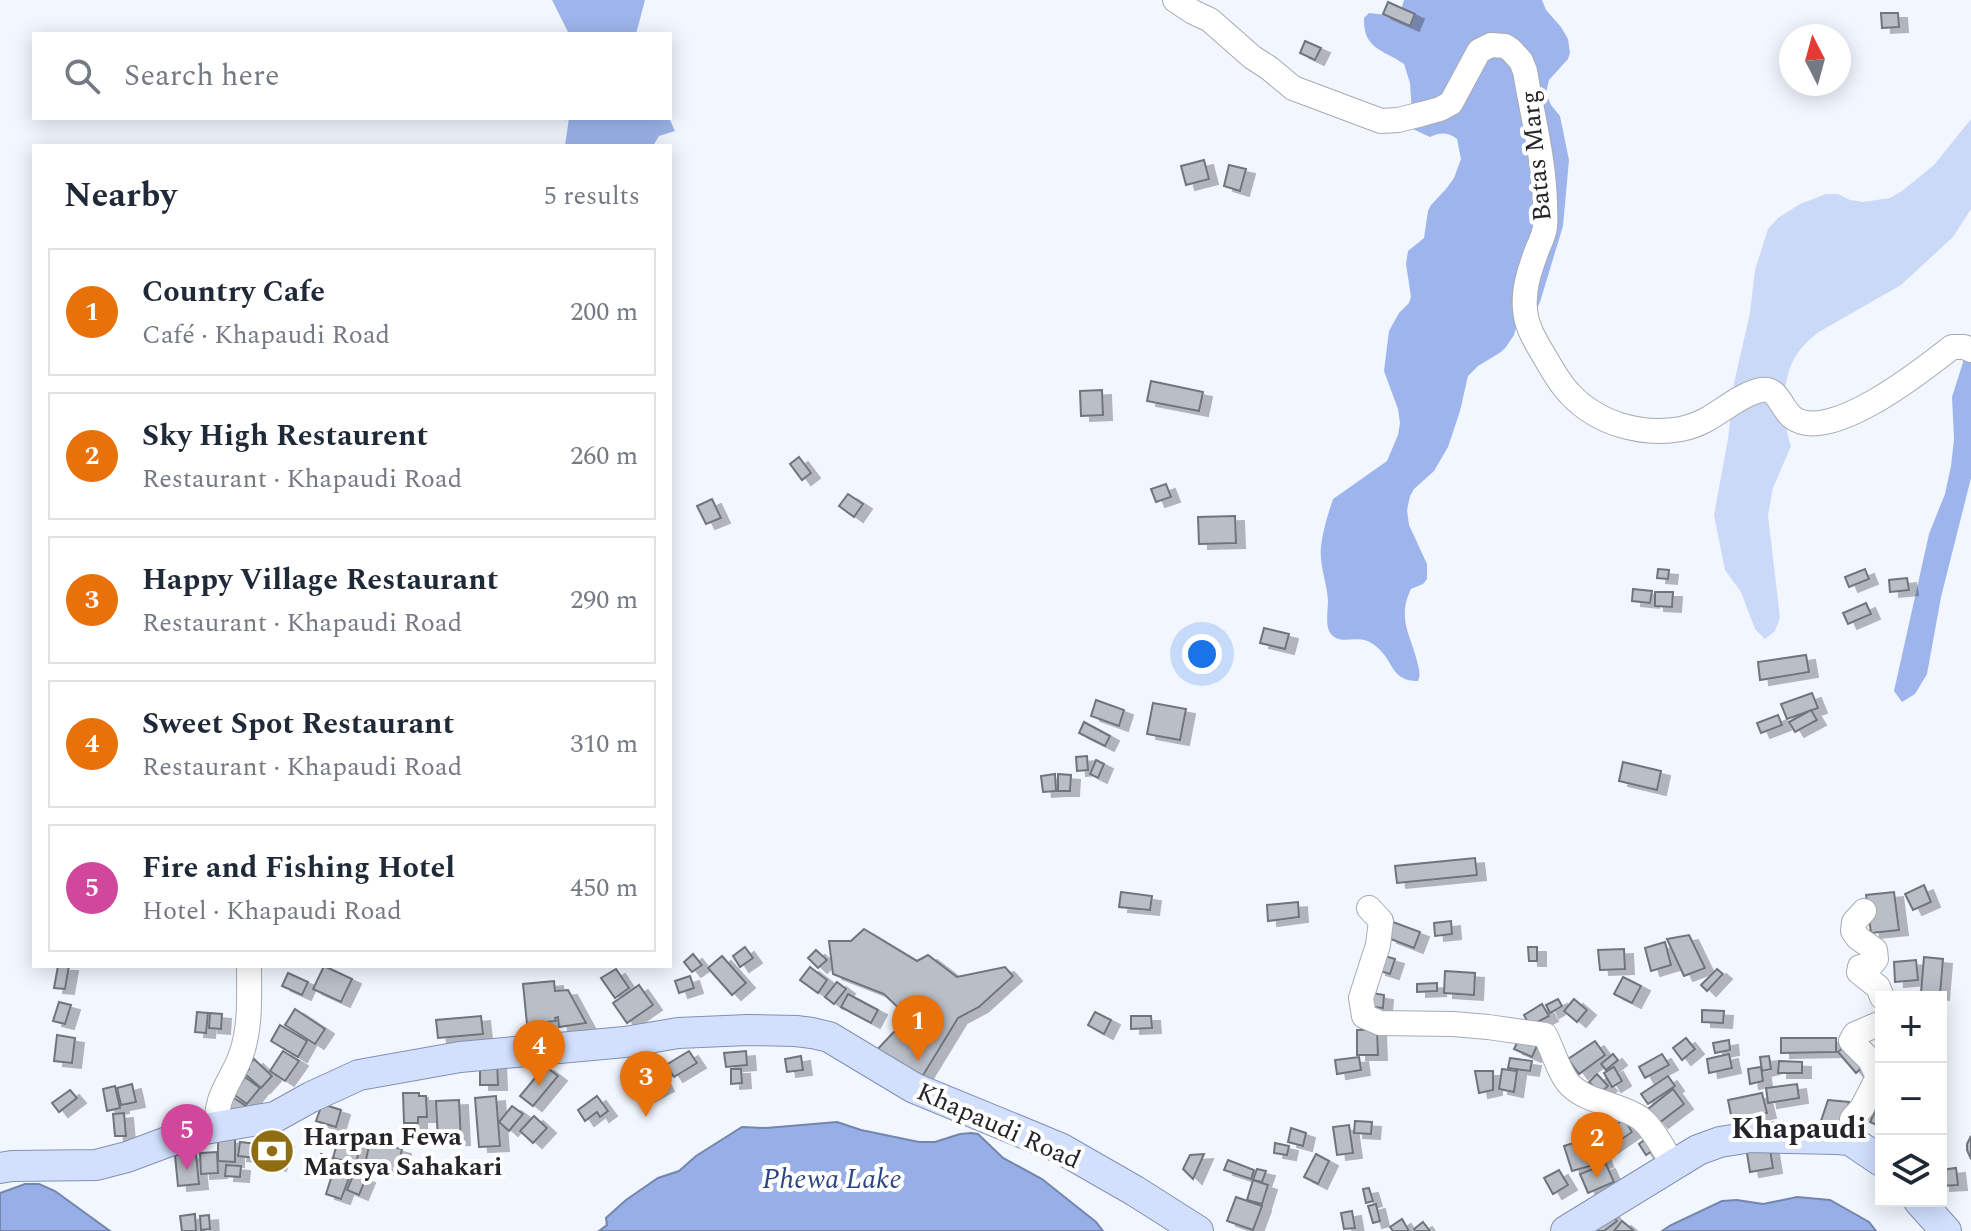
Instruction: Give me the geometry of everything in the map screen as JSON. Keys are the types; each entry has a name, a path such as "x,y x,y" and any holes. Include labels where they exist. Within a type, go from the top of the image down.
{"main road":[{"name":"Khapaudi Road","path":"0,1168 96,1165 199,1130 275,1117 359,1075 460,1057 625,1042 678,1033 748,1030 812,1033 837,1042 914,1088 1060,1148 1198,1231"},
{"path":"1566,1231 1673,1164 1720,1142 1751,1137 1850,1140 1875,1157"},
{"path":"1924,1207 1946,1231"}],"street":[{"name":"Batas Marg","path":"1175,0 1210,20 1293,88 1381,121 1422,114 1451,103 1479,51 1491,45 1505,46 1511,50 1525,71 1545,198 1545,230 1525,290 1527,322 1536,343 1569,393 1586,409 1610,422 1636,429 1663,431 1684,428 1705,421 1748,394 1766,389 1773,391 1792,417 1823,422 1852,414 1887,395 1952,347 1971,350"},
{"path":"1369,908 1381,921 1378,945 1361,998 1364,1016 1380,1023 1453,1024 1545,1035 1571,1086 1642,1118 1673,1164"},
{"path":"1864,911 1854,922 1853,931 1875,950 1876,959 1871,965 1860,967 1859,972 1881,991"},
{"path":"218,1127 218,1104 241,1056 248,1029 249,968"},
{"path":"1850,1140 1852,1119 1862,1108 1878,1077 1870,1060 1851,1041 1855,1034 1875,1026"}],"shaded area":[{"path":"552,0 645,0 637,32 568,32"},
{"path":"1404,0 1542,0 1568,39 1570,53 1549,80 1546,93 1560,116 1569,160 1563,226 1540,302 1525,336 1518,321 1506,347 1468,376 1448,447 1434,471 1410,496 1407,510 1409,525 1427,564 1427,579 1411,589 1405,609 1406,626 1419,669 1418,681 1398,674 1383,653 1371,643 1359,639 1338,639 1330,633 1321,553 1324,528 1333,499 1387,461 1398,435 1398,409 1384,371 1389,331 1411,297 1406,264 1408,251 1424,238 1428,211 1454,178 1461,159 1454,137 1437,134 1430,137 1413,129 1410,83 1404,64 1375,47 1367,36 1364,18 1369,13 1400,13"},
{"path":"1971,119 1971,209 1953,237 1901,285 1817,333 1799,351 1788,372 1784,404 1791,446 1773,488 1768,515 1780,618 1775,631 1765,639 1755,629 1741,592 1725,570 1714,515 1755,270 1768,229 1778,218 1800,204 1826,194 1838,194 1863,202 1890,198 1934,165"},
{"path":"569,120 670,120 675,131 659,136 654,144 565,144"},
{"path":"1971,337 1971,478 1941,597 1927,674 1915,694 1902,702 1894,691 1929,534 1945,494 1954,439 1952,397"}],"water":[{"name":"Phewa Lake","path":"837,1122 919,1142 935,1142 960,1134 978,1134 1003,1158 1042,1179 1103,1231 599,1231 607,1225 606,1218 626,1200 658,1178 679,1171 696,1156 742,1127"},
{"path":"25,1184 39,1184 55,1191 110,1231 0,1231 0,1193"},
{"path":"1797,1197 1830,1200 1869,1222 1876,1231 1662,1231 1722,1201 1763,1204"}],"building":[{"path":"1388,2 1415,14 1410,26 1383,14"},
{"path":"1881,13 1898,13 1899,27 1882,28"},
{"path":"1305,41 1321,48 1315,60 1300,53"},
{"path":"1204,160 1209,179 1186,185 1181,166"},
{"path":"1229,165 1246,169 1240,191 1224,186"},
{"path":"1151,381 1203,392 1199,411 1147,401"},
{"path":"1102,390 1103,415 1081,416 1080,391"},
{"path":"799,457 811,473 802,480 790,464"},
{"path":"1166,484 1171,497 1156,502 1151,489"},
{"path":"848,494 863,504 854,517 839,506"},
{"path":"712,499 721,518 706,524 697,506"},
{"path":"1235,516 1236,543 1199,544 1198,517"},
{"path":"1658,569 1669,570 1668,579 1657,578"},
{"path":"1865,569 1869,579 1849,587 1845,577"},
{"path":"1907,578 1909,590 1890,592 1889,580"},
{"path":"1633,589 1652,591 1650,603 1632,601"},
{"path":"1655,592 1673,592 1672,607 1655,606"},
{"path":"1866,603 1871,614 1848,624 1843,613"},
{"path":"1264,628 1289,634 1285,649 1260,643"},
{"path":"1806,655 1809,672 1760,680 1758,662"},
{"path":"1812,693 1818,708 1787,719 1781,704"},
{"path":"1096,700 1124,710 1119,726 1091,716"},
{"path":"1153,703 1186,709 1180,740 1147,734"},
{"path":"1811,710 1817,720 1795,732 1789,722"},
{"path":"1778,715 1782,725 1761,733 1757,723"},
{"path":"1084,722 1110,736 1105,746 1079,733"},
{"path":"1087,756 1088,770 1077,771 1076,757"},
{"path":"1096,760 1104,764 1098,778 1090,774"},
{"path":"1623,762 1661,771 1657,790 1619,781"},
{"path":"1055,774 1056,791 1043,792 1041,776"},
{"path":"1058,774 1071,775 1070,791 1058,791"},
{"path":"1475,858 1477,875 1397,883 1395,866"},
{"path":"1924,885 1931,902 1913,910 1905,894"},
{"path":"1121,892 1152,896 1150,910 1119,907"},
{"path":"1894,892 1899,930 1871,933 1866,895"},
{"path":"1298,902 1299,917 1268,921 1267,905"},
{"path":"1451,921 1452,934 1435,936 1434,923"},
{"path":"1393,922 1420,932 1414,948 1388,938"},
{"path":"864,929 917,961 928,955 957,977 1005,967 1013,976 979,1007 958,1018 919,1082 873,1054 908,1017 884,994 833,974 829,941 851,941"},
{"path":"1689,935 1705,968 1684,976 1667,939"},
{"path":"1665,942 1671,965 1651,971 1645,948"},
{"path":"745,947 753,958 740,967 733,956"},
{"path":"1528,947 1537,947 1537,961 1529,961"},
{"path":"1624,949 1625,969 1600,970 1598,950"},
{"path":"816,950 827,960 818,968 808,958"},
{"path":"693,954 702,965 692,972 684,962"},
{"path":"1381,955 1395,959 1390,974 1377,970"},
{"path":"722,956 746,983 732,995 708,968"},
{"path":"1924,957 1943,959 1940,991 1921,991"},
{"path":"1916,960 1918,980 1895,982 1894,962"},
{"path":"810,967 827,980 818,993 800,980"},
{"path":"58,968 69,968 65,989 54,988"},
{"path":"323,968 352,979 341,1002 313,989"},
{"path":"616,969 629,988 615,998 601,978"},
{"path":"1717,969 1723,974 1707,991 1701,985"},
{"path":"1445,971 1475,973 1474,995 1444,993"},
{"path":"288,973 308,982 302,995 282,986"},
{"path":"690,976 694,988 679,993 675,981"},
{"path":"1623,977 1641,986 1632,1003 1614,994"},
{"path":"554,981 555,991 568,990 586,1023 559,1027 558,1017 556,1021 527,1024 523,984"},
{"path":"837,982 846,989 834,1004 825,997"},
{"path":"1437,983 1437,991 1417,992 1417,984"},
{"path":"639,985 653,1005 627,1023 613,1003"},
{"path":"1367,992 1384,995 1383,1008 1365,1006"},
{"path":"848,994 878,1010 871,1023 841,1007"},
{"path":"1558,999 1562,1006 1550,1013 1546,1005"},
{"path":"1574,999 1587,1010 1577,1022 1564,1011"},
{"path":"59,1002 71,1005 65,1024 53,1021"},
{"path":"1542,1004 1549,1016 1530,1026 1524,1015"},
{"path":"295,1009 325,1029 315,1044 285,1025"},
{"path":"1702,1010 1724,1011 1723,1023 1702,1022"},
{"path":"197,1012 208,1013 206,1033 195,1032"},
{"path":"1095,1012 1111,1020 1104,1034 1088,1025"},
{"path":"210,1013 222,1014 221,1029 209,1028"},
{"path":"481,1016 483,1034 438,1038 436,1020"},
{"path":"1131,1016 1151,1016 1152,1028 1131,1029"},
{"path":"280,1025 307,1041 298,1057 271,1041"},
{"path":"1357,1030 1377,1030 1378,1055 1357,1055"},
{"path":"57,1035 75,1038 72,1063 54,1061"},
{"path":"1520,1037 1537,1046 1532,1057 1514,1049"},
{"path":"1686,1038 1695,1049 1682,1060 1673,1048"},
{"path":"1781,1038 1836,1038 1836,1052 1781,1053"},
{"path":"1729,1040 1730,1050 1715,1053 1713,1043"},
{"path":"1595,1041 1605,1055 1579,1074 1568,1059"},
{"path":"1847,1044 1865,1065 1856,1073 1838,1052"},
{"path":"283,1051 299,1061 285,1081 270,1071"},
{"path":"689,1051 697,1063 674,1077 666,1065"},
{"path":"746,1051 747,1065 726,1067 724,1053"},
{"path":"1613,1054 1618,1060 1606,1070 1601,1064"},
{"path":"1662,1054 1669,1065 1645,1078 1639,1067"},
{"path":"1729,1054 1732,1068 1709,1073 1707,1059"},
{"path":"801,1056 803,1070 787,1072 785,1059"},
{"path":"1769,1056 1771,1069 1762,1071 1760,1057"},
{"path":"1359,1057 1361,1070 1337,1074 1335,1060"},
{"path":"1510,1058 1532,1061 1530,1071 1508,1068"},
{"path":"254,1059 272,1076 261,1088 245,1074"},
{"path":"497,1059 498,1085 480,1085 480,1060"},
{"path":"1779,1061 1802,1062 1802,1073 1778,1073"},
{"path":"545,1066 558,1076 533,1106 520,1096"},
{"path":"1614,1067 1622,1081 1612,1087 1604,1073"},
{"path":"1761,1067 1763,1081 1750,1084 1748,1069"},
{"path":"731,1069 741,1069 742,1083 731,1084"},
{"path":"1502,1069 1517,1071 1514,1092 1499,1089"},
{"path":"1475,1071 1493,1071 1493,1090 1479,1093"},
{"path":"658,1073 665,1086 638,1101 631,1088"},
{"path":"1597,1074 1608,1086 1600,1093 1589,1082"},
{"path":"1668,1076 1675,1086 1648,1104 1641,1094"},
{"path":"245,1077 260,1088 247,1104 233,1094"},
{"path":"132,1084 136,1102 121,1105 117,1088"},
{"path":"1797,1084 1799,1098 1768,1103 1766,1088"},
{"path":"115,1086 120,1108 107,1111 103,1089"},
{"path":"1673,1089 1684,1104 1659,1123 1648,1109"},
{"path":"70,1090 77,1098 59,1112 52,1103"},
{"path":"403,1093 426,1096 427,1117 418,1117 418,1123 404,1123"},
{"path":"1762,1093 1767,1113 1732,1120 1728,1100"},
{"path":"231,1096 246,1106 242,1116 225,1110"},
{"path":"496,1096 500,1146 479,1147 475,1098"},
{"path":"597,1096 608,1111 600,1117 597,1112 585,1121 578,1110"},
{"path":"459,1100 461,1140 438,1141 436,1101"},
{"path":"1828,1100 1849,1102 1844,1125 1821,1121"},
{"path":"322,1104 341,1110 336,1127 316,1121"},
{"path":"512,1106 523,1114 509,1131 499,1122"},
{"path":"124,1113 126,1136 115,1136 113,1114"},
{"path":"534,1116 547,1128 533,1143 520,1131"},
{"path":"1624,1119 1632,1132 1609,1148 1600,1136"},
{"path":"1355,1121 1372,1122 1371,1134 1354,1133"},
{"path":"1349,1125 1353,1153 1337,1155 1333,1127"},
{"path":"1291,1128 1306,1133 1303,1146 1288,1142"},
{"name":"Harpan Fewa Matsya Sahakari","path":"266,1136 285,1142 277,1166 258,1159"},
{"path":"339,1136 361,1141 356,1164 333,1158"},
{"path":"1596,1136 1604,1162 1572,1171 1564,1146"},
{"path":"1971,1136 1971,1159 1967,1144"},
{"path":"218,1138 235,1139 235,1162 218,1161"},
{"path":"1647,1138 1655,1149 1646,1155 1639,1144"},
{"path":"370,1141 402,1149 397,1172 365,1164"},
{"path":"240,1142 258,1144 257,1158 238,1156"},
{"path":"1275,1143 1289,1146 1287,1155 1274,1153"},
{"path":"1769,1143 1773,1168 1750,1172 1746,1147"},
{"path":"217,1152 218,1173 201,1174 200,1153"},
{"path":"196,1154 199,1184 178,1186 175,1155"},
{"path":"321,1154 335,1159 331,1169 317,1163"},
{"path":"1204,1154 1193,1179 1183,1169 1190,1155"},
{"path":"1316,1154 1329,1161 1318,1184 1304,1177"},
{"path":"1228,1160 1254,1170 1251,1179 1224,1170"},
{"path":"337,1161 354,1168 351,1178 333,1171"},
{"path":"1606,1164 1614,1182 1588,1193 1580,1174"},
{"path":"226,1165 241,1166 240,1177 225,1176"},
{"path":"1956,1168 1958,1185 1947,1186 1947,1169"},
{"path":"1257,1169 1266,1171 1262,1182 1253,1180"},
{"path":"1559,1170 1568,1185 1553,1194 1544,1178"},
{"path":"333,1172 349,1178 341,1199 326,1194"},
{"path":"354,1173 366,1178 359,1195 347,1190"},
{"path":"1253,1180 1268,1185 1262,1204 1247,1200"},
{"path":"1369,1188 1373,1201 1366,1203 1363,1189"},
{"path":"1236,1197 1262,1206 1253,1230 1227,1221"},
{"path":"1376,1204 1380,1221 1373,1223 1368,1206"},
{"path":"1352,1211 1355,1228 1344,1229 1341,1213"},
{"path":"1610,1212 1617,1221 1604,1231 1592,1231"},
{"path":"195,1214 196,1231 182,1231 180,1216"},
{"path":"209,1215 210,1229 201,1230 200,1216"},
{"path":"1402,1219 1409,1231 1393,1231 1390,1227"},
{"path":"1622,1221 1633,1230 1633,1231 1614,1231"},
{"path":"1423,1222 1430,1231 1415,1231 1414,1229"}],"place":[{"name":"Country Cafe","path":"918,1061"},
{"name":"Sweet Spot Restaurant","path":"539,1086"},
{"name":"Happy Village Restaurant","path":"646,1117"},
{"name":"Harpan Fewa Matsya Sahakari","path":"272,1151"},
{"name":"Fire and Fishing Hotel","path":"187,1170"},
{"name":"Sky High Restaurent","path":"1597,1178"}],"district":[{"name":"Khapaudi","path":"1799,1128"}]}
